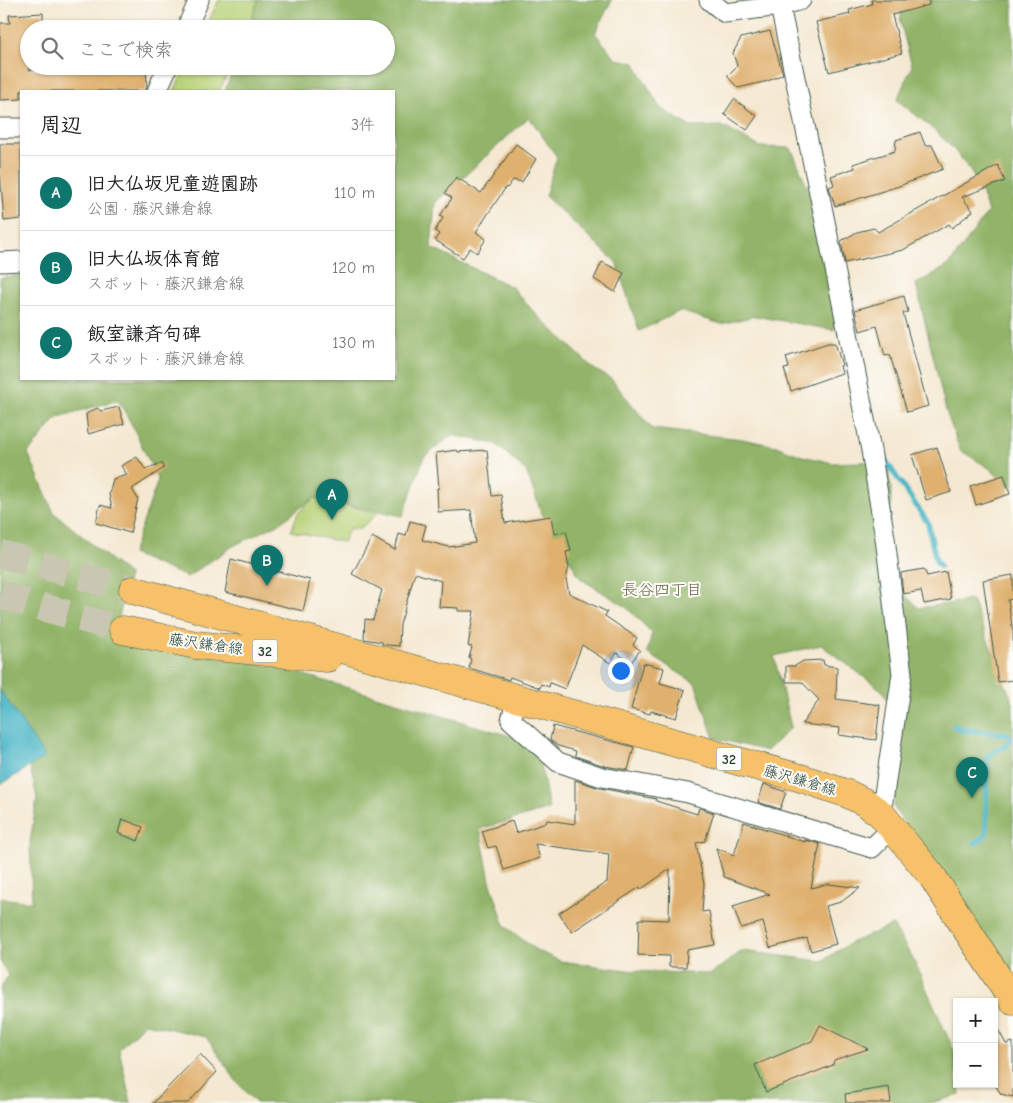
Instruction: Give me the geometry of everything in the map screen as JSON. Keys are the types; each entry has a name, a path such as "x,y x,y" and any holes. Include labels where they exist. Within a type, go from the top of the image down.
{"main road":[{"name":"藤沢鎌倉線","path":"134,590 801,778 848,794 866,803 887,821 932,876 1013,1001"},
{"name":"藤沢鎌倉線","path":"123,630 196,644 408,667"}],"street":[{"path":"190,20 199,0"},
{"path":"709,0 725,13 780,6 802,0"},
{"path":"516,699 511,720 558,762 593,774 691,794 872,848 887,821 902,674 885,538 869,441 841,298 780,6"},
{"path":"157,90 164,75"},
{"path":"0,128 20,128"},
{"path":"0,262 20,261"}],"green space":[{"path":"219,0 267,0 257,20 209,20"},
{"path":"258,0 612,0 595,33 616,59 634,62 660,108 691,127 722,126 760,147 791,148 810,193 837,279 834,330 755,316 721,324 680,311 639,331 616,262 545,196 557,157 529,117 435,203 431,248 512,287 534,312 594,369 611,379 652,429 742,439 776,446 802,456 833,463 886,461 891,487 891,510 873,547 890,581 919,608 972,600 1013,703 1013,971 1004,972 894,808 898,723 883,691 821,645 774,656 791,727 767,751 714,738 695,683 647,653 652,633 625,606 581,579 542,514 526,471 496,444 452,435 424,457 403,516 314,498 280,523 233,546 187,577 132,554 158,480 118,400 58,417 28,453 54,513 129,575 114,639 281,668 537,744 549,809 480,829 490,881 505,926 536,950 560,961 634,971 711,974 742,951 822,961 850,943 893,925 914,961 953,1049 953,1088 959,1088 960,1095 930,1103 256,1103 237,1082 206,1037 145,1023 119,1049 131,1103 0,1103 0,990 8,975 0,961 0,898 32,902 30,843 37,798 26,750 0,708 0,278 20,275 20,380 395,380 395,90 225,90 231,75 395,75 395,20 251,20"},
{"path":"904,0 1013,0 1013,490 989,468 960,450 946,411 916,284 949,265 988,212 981,191 968,167 940,136 897,100 912,66 900,21"},
{"path":"182,75 227,75 220,90 174,90"},
{"path":"314,498 378,513 358,530 350,528 343,542 291,531 298,513"}],"water":[{"path":"0,690 45,757 0,785"}],"building":[{"path":"871,0 929,0 929,5 892,15 902,53 829,72 816,22 850,14 849,10 872,4"},
{"path":"43,13 43,20 20,20 20,75 146,75 146,90 20,90 20,99 0,100 0,23 10,23 9,15"},
{"path":"770,31 783,74 768,81 738,88 727,76 737,66 733,53 741,38"},
{"path":"734,99 757,116 747,130 724,114"},
{"path":"920,132 925,145 932,145 943,169 899,186 835,206 829,187 834,185 831,176 855,168 853,164 895,151 896,140"},
{"path":"0,144 20,144 20,219 4,221"},
{"path":"516,144 536,159 522,182 513,180 506,187 476,232 486,239 477,253 470,248 463,258 435,240 439,234 435,231 443,218 440,216 452,198 445,193 456,177 481,193"},
{"path":"998,165 1005,181 962,197 973,211 952,228 949,224 903,250 845,263 841,241 857,232 874,228 878,232"},
{"path":"602,262 624,273 615,292 594,279"},
{"path":"904,296 908,312 903,313 928,406 907,412 890,355 885,356 877,326 860,331 855,310"},
{"path":"828,343 835,343 842,365 840,366 842,373 791,391 784,369 789,368 786,357"},
{"path":"119,407 124,424 88,434 86,414 97,408 101,411"},
{"path":"937,447 951,492 926,500 912,455"},
{"path":"457,450 458,452 487,450 492,496 501,495 505,523 551,516 554,534 566,531 571,551 566,552 569,567 566,579 569,593 607,612 605,616 637,638 633,645 640,650 631,663 617,653 610,663 582,645 565,689 550,683 549,687 541,684 540,688 510,677 509,680 469,668 472,647 468,646 474,611 458,611 458,608 439,607 441,581 415,573 400,625 399,646 364,639 365,619 373,620 382,590 352,574 372,537 395,550 399,534 406,536 410,521 426,525 422,540 449,547 475,543 471,510 438,512 437,488 439,488 436,453"},
{"path":"137,457 145,469 162,463 164,468 132,489 138,499 130,533 96,523 100,505 112,508 109,494 113,479 127,475 121,466"},
{"path":"1004,475 1010,494 976,505 970,486"},
{"path":"231,559 310,580 303,611 225,592"},
{"path":"924,569 927,576 946,572 951,599 924,604 921,591 903,594 901,573"},
{"path":"1013,575 1013,599 1008,600 1013,632 1013,680 998,682 983,580"},
{"path":"823,660 824,665 837,667 836,699 880,705 876,740 839,735 840,728 802,724 819,700 802,682 786,682 786,666 795,666 803,661"},
{"path":"643,663 664,668 660,683 685,690 676,718 651,711 650,714 631,709"},
{"path":"553,726 634,747 628,770 605,766 575,756 576,751 558,746 550,740"},
{"path":"575,780 600,788 656,799 656,801 697,814 699,808 714,813 705,841 696,843 704,884 702,912 709,911 715,945 687,950 686,967 669,967 669,956 638,955 639,919 669,920 670,869 572,932 559,913 607,882 609,854 535,844 540,858 504,870 496,846 488,848 482,831 512,821 516,833 546,823 547,820 575,824"},
{"path":"764,784 786,792 780,809 758,802"},
{"path":"122,819 143,827 138,841 118,833"},
{"path":"744,822 805,842 805,840 820,844 811,888 829,884 860,888 841,902 826,906 836,944 811,951 807,938 770,948 763,922 741,928 733,906 770,894 724,877 716,848 734,855"},
{"path":"820,1025 868,1049 834,1060 833,1065 766,1092 755,1065 812,1041"},
{"path":"998,1029 1006,1044 1013,1042 1013,1097 1001,1094 997,1088"},
{"path":"200,1054 217,1072 188,1103 153,1103"},
{"path":"889,1087 891,1103 846,1103 845,1094"}],"waterway":[{"path":"883,457 928,523 936,561 940,566"},
{"path":"954,726 962,730 1007,734 1010,740 1005,747 998,749 987,757 986,835 975,843"}],"tunnel":[{"path":"0,554 133,590"},
{"path":"0,595 123,630"}],"place":[{"name":"旧大仏坂児童遊園跡","path":"332,520"},
{"name":"旧大仏坂体育館","path":"267,586"},
{"name":"飯室謙斉句碑","path":"972,798"}],"district":[{"name":"長谷四丁目","path":"662,590"}]}
